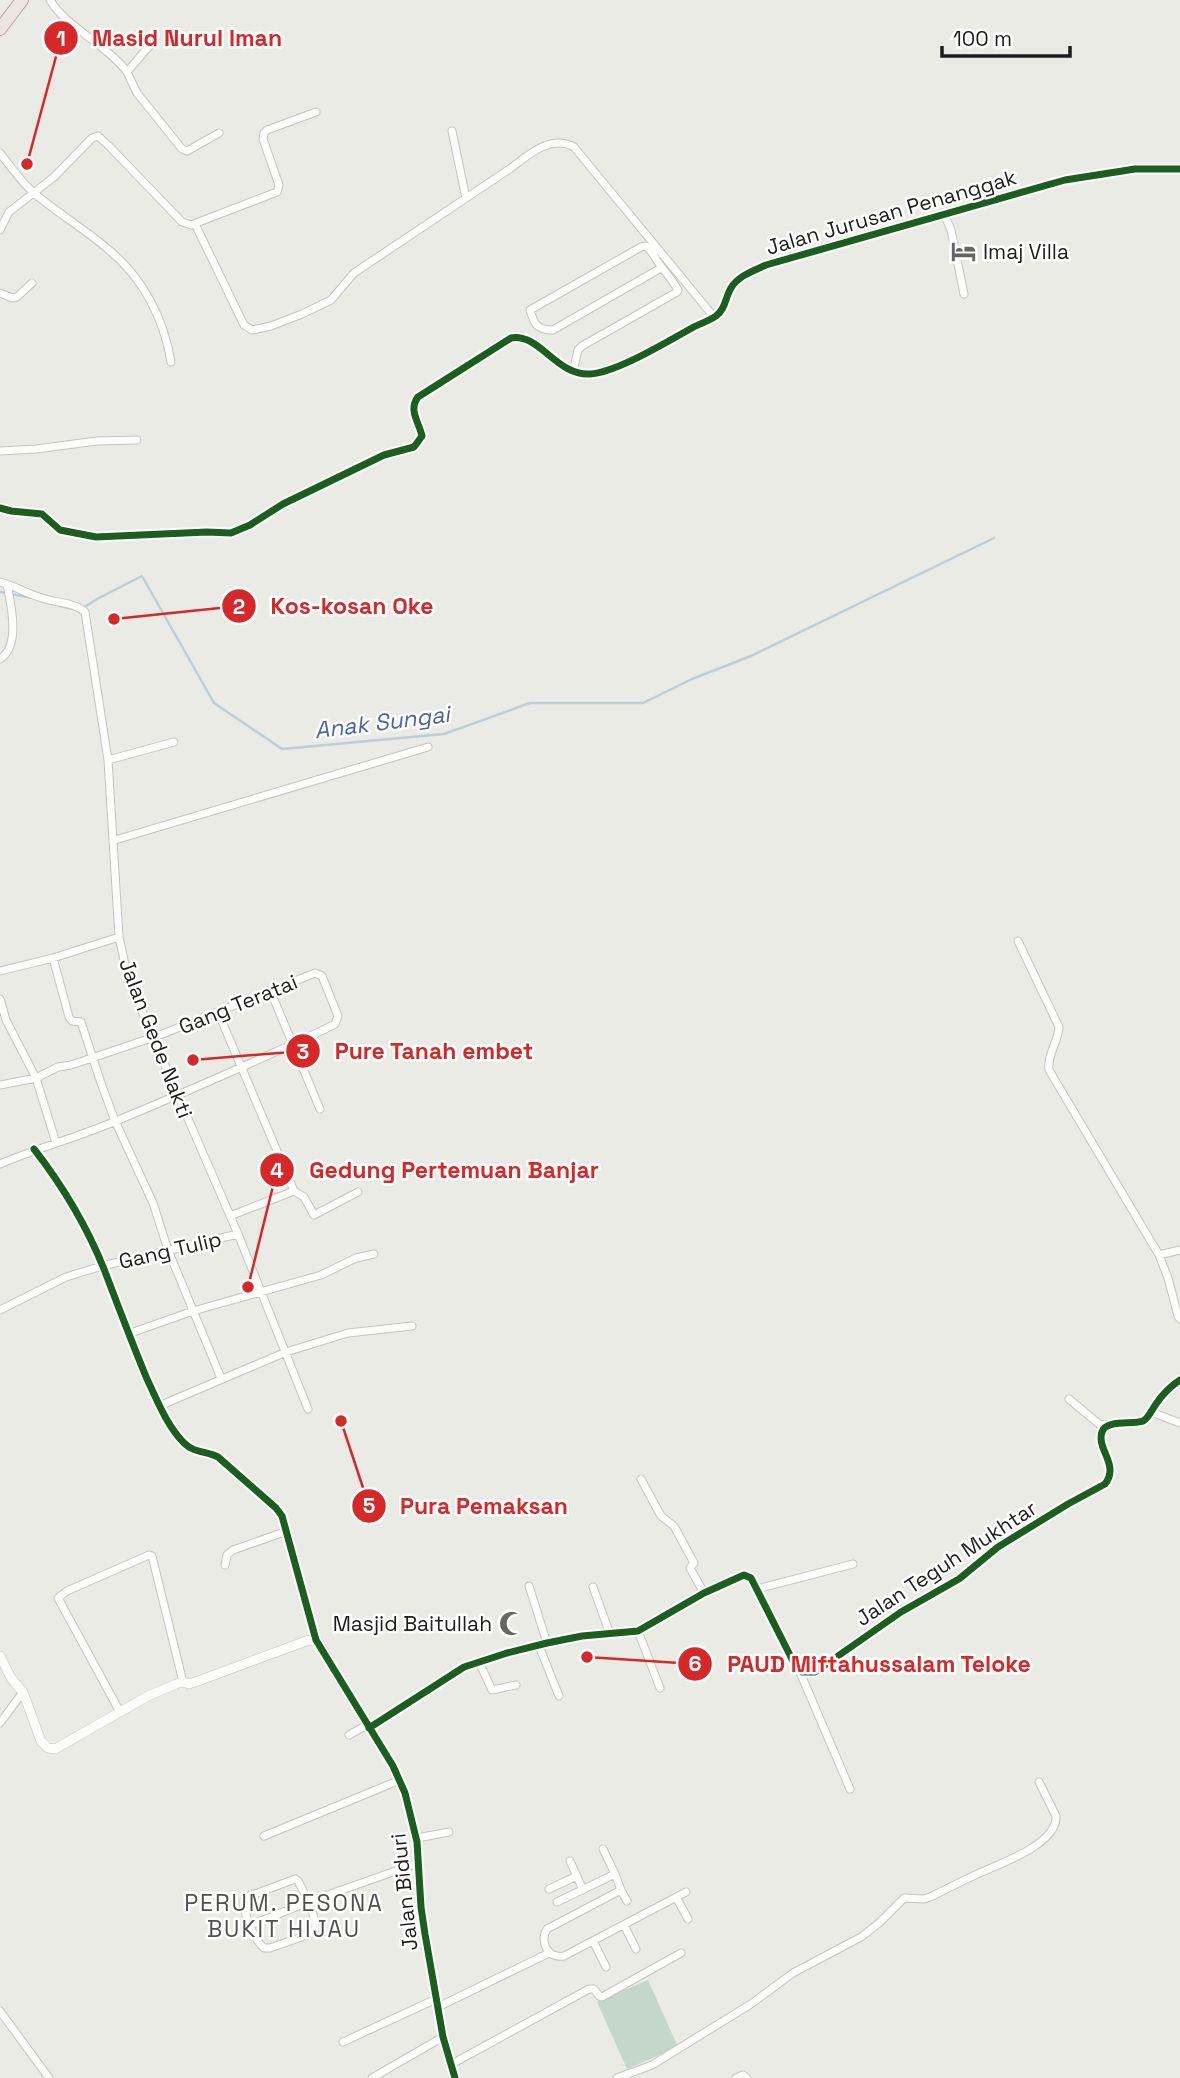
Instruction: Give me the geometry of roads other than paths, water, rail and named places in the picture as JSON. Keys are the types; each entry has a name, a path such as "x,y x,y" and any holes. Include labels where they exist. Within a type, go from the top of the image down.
{"highway":[{"path":"0,29 22,0"}],"street":[{"path":"50,0 58,11 110,54 127,72 137,93 182,149 187,151 219,133"},
{"path":"127,72 150,45"},
{"path":"0,230 9,212 54,177 92,138 98,136 182,222 195,224 277,192 279,185 263,139 264,133 316,112"},
{"path":"452,131 466,198"},
{"path":"0,508 42,514 60,530 96,537 231,533 250,525 283,504 384,455 414,447 422,436 413,409 418,397 511,338 526,339 562,367 586,374 604,372 649,352 714,317 570,145 555,144 537,148 354,273 331,300 255,330 248,329 244,324 195,224"},
{"path":"0,153 33,193 110,250 137,281 157,313 171,362"},
{"name":"Jalan Jurusan Penanggak","path":"714,317 723,308 735,282 766,265 1076,178 1135,169 1180,169"},
{"path":"944,214 951,230 964,294"},
{"path":"573,372 578,350 582,345 677,292 666,270 661,268 653,252 646,246 641,247 530,310 534,323 543,330 553,330 661,268"},
{"path":"0,293 17,298 32,283"},
{"path":"0,451 137,440"},
{"path":"0,659 12,645 12,612 6,588"},
{"name":"Jalan Gede Nakti","path":"6,588 82,609 108,760 119,937 127,974 238,1234 308,1409"},
{"path":"108,760 174,742"},
{"path":"115,840 428,747"},
{"path":"0,971 119,937"},
{"path":"1018,941 1059,1027 1049,1057 1049,1070 1159,1255 1180,1319"},
{"path":"53,958 69,1017 72,1021 82,1022 115,1121 153,1203 168,1250 220,1378"},
{"name":"Gang Teratai","path":"0,1085 36,1078 58,1067 153,1038 270,990 315,973 319,974 338,1016 335,1024 293,1044"},
{"path":"270,990 320,1109"},
{"path":"0,999 6,1020 36,1078 56,1143"},
{"path":"218,1012 294,1191 304,1197 314,1215 358,1192"},
{"path":"0,1164 34,1149 115,1121 293,1044"},
{"path":"0,1656 11,1678 23,1692 41,1741 48,1748 60,1747 148,1696 183,1682 190,1684 309,1640 316,1640 282,1516 218,1457 197,1452 186,1445 159,1406 102,1266 72,1206 34,1149"},
{"path":"230,1216 294,1191"},
{"name":"Gang Tulip","path":"0,1310 66,1277 238,1234"},
{"path":"1159,1255 1180,1250"},
{"path":"128,1334 193,1311 321,1275 356,1258 373,1254"},
{"path":"159,1406 286,1352 348,1333 412,1326"},
{"path":"1069,1399 1099,1424 1137,1422 1149,1415 1180,1380"},
{"path":"1149,1415 1180,1423"},
{"name":"Jalan Teguh Mukhtar","path":"798,1669 807,1673 815,1672 901,1612 960,1579 998,1547 1105,1484 1111,1471 1101,1433 1108,1425"},
{"path":"640,1479 660,1516 674,1526 694,1563 690,1568 704,1593"},
{"path":"225,1565 227,1555 233,1550 286,1531"},
{"path":"120,1712 58,1598 66,1591 152,1556 183,1682"},
{"path":"757,1589 853,1564"},
{"path":"349,1735 368,1727 457,1671 479,1662 582,1636 638,1631 704,1593 744,1575 751,1578 798,1669 850,1789"},
{"path":"528,1586 559,1696"},
{"path":"593,1587 610,1634"},
{"path":"638,1631 660,1688"},
{"name":"Jalan Biduri","path":"316,1640 400,1780 417,1838 423,1921 443,2037 455,2078"},
{"path":"479,1662 492,1690 516,1685"},
{"path":"0,1723 23,1692"},
{"path":"264,1836 400,1780"},
{"path":"617,2078 652,2065 751,2004 793,1973 861,1937 904,1898 930,1897 1014,1858 1040,1842 1054,1827 1056,1816 1039,1782"},
{"path":"417,1838 449,1832"},
{"path":"603,1849 627,1901"},
{"path":"570,1861 583,1890"},
{"path":"251,1925 418,1863"},
{"path":"557,1902 615,1874"},
{"path":"549,1889 577,1876"},
{"path":"295,1879 308,1902 316,1926 310,1934 267,1948 260,1945 251,1925 243,1906 244,1900 295,1879"},
{"path":"621,1889 547,1929 543,1942 549,1953 556,1957 564,1956 686,1892"},
{"path":"676,1897 688,1919"},
{"path":"624,1925 636,1949"},
{"path":"593,1941 606,1967"},
{"path":"342,2042 549,1953"},
{"path":"450,2066 589,1989 594,1989 602,1997 681,1953"},
{"path":"0,2011 49,2078"},
{"path":"372,2078 443,2037"},
{"path":"736,2078 743,2075 747,2078"}],"waterway":[{"name":"Anak Sungai","path":"83,608 142,576 214,703 282,749 444,734 530,703 643,703 692,679 751,656 994,538"},
{"name":"Anak Sungai","path":"0,592 33,598"},
{"name":"Anak Sungai","path":"60,606 77,610"}],"place":[{"name":"Masid Nurul Iman","path":"27,164"},
{"name":"Imaj Villa","path":"963,251"},
{"name":"Kos-kosan Oke","path":"114,619"},
{"name":"Pure Tanah embet","path":"193,1060"},
{"name":"Gedung Pertemuan Banjar","path":"248,1287"},
{"name":"Pura Pemaksan","path":"341,1421"},
{"name":"Masjid Baitullah","path":"512,1623"},
{"name":"PAUD Miftahussalam Teloke","path":"587,1657"}],"district":[{"name":"PERUM. PESONA BUKIT HIJAU","path":"284,1916"}]}
